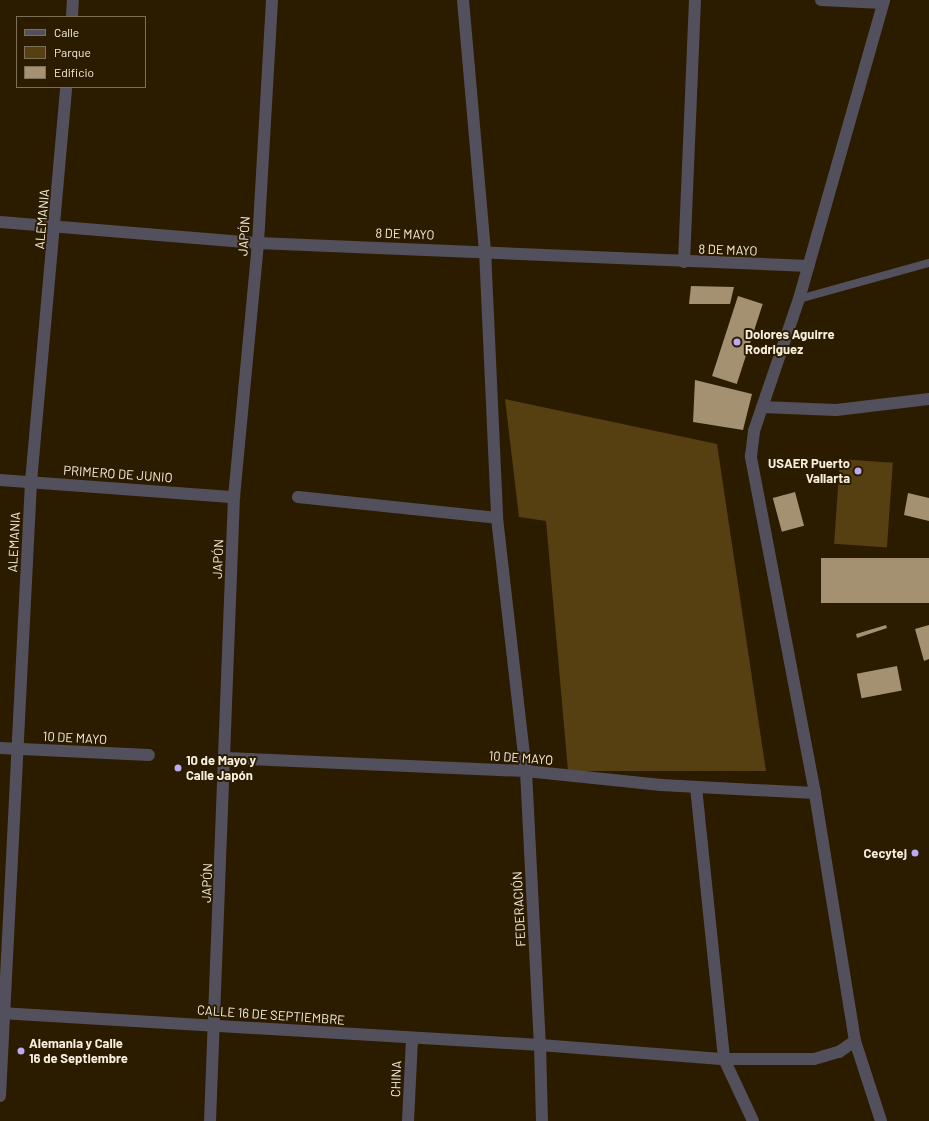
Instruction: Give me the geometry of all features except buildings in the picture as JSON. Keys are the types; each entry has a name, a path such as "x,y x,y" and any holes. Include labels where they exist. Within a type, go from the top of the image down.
{"street":[{"path":"72,16 73,0"},
{"name":"JAPÓN","path":"210,1121 216,1025 234,497 258,243 272,0"},
{"name":"FEDERACIÓN","path":"463,0 485,250 496,518 526,771 540,1045 542,1121"},
{"path":"684,262 695,0"},
{"path":"821,0 884,2 800,299 754,431 751,456 815,793 855,1041 881,1121"},
{"name":"ALEMANIA","path":"0,1096 15,749 31,482 55,225 66,88"},
{"name":"8 DE MAYO","path":"0,222 55,225 258,243 485,250 684,262 809,266"},
{"path":"762,407 836,410 929,399"},
{"name":"PRIMERO DE JUNIO","path":"0,480 234,497"},
{"path":"298,497 496,518"},
{"name":"10 DE MAYO","path":"0,748 149,755"},
{"name":"10 DE MAYO","path":"226,758 526,771 696,787 815,793"},
{"path":"696,787 724,1059 753,1121"},
{"name":"CALLE 16 DE SEPTIEMBRE","path":"3,1013 216,1025 412,1039 540,1045 724,1059 814,1059 839,1052 855,1041"},
{"name":"CHINA","path":"408,1121 412,1039"}],"lane":[{"path":"800,299 929,263"}],"green space":[{"path":"505,399 717,444 766,771 568,771 546,521 519,517"},
{"path":"840,459 893,463 887,547 834,544"}],"place":[{"name":"Dolores Aguirre Rodriguez","path":"737,342"},
{"name":"USAER Puerto Vallarta","path":"858,471"},
{"name":"10 de Mayo y Calle Japón","path":"178,768"},
{"name":"Cecytej","path":"915,853"},
{"name":"Alemania y Calle 16 de Septiembre","path":"21,1051"}]}
